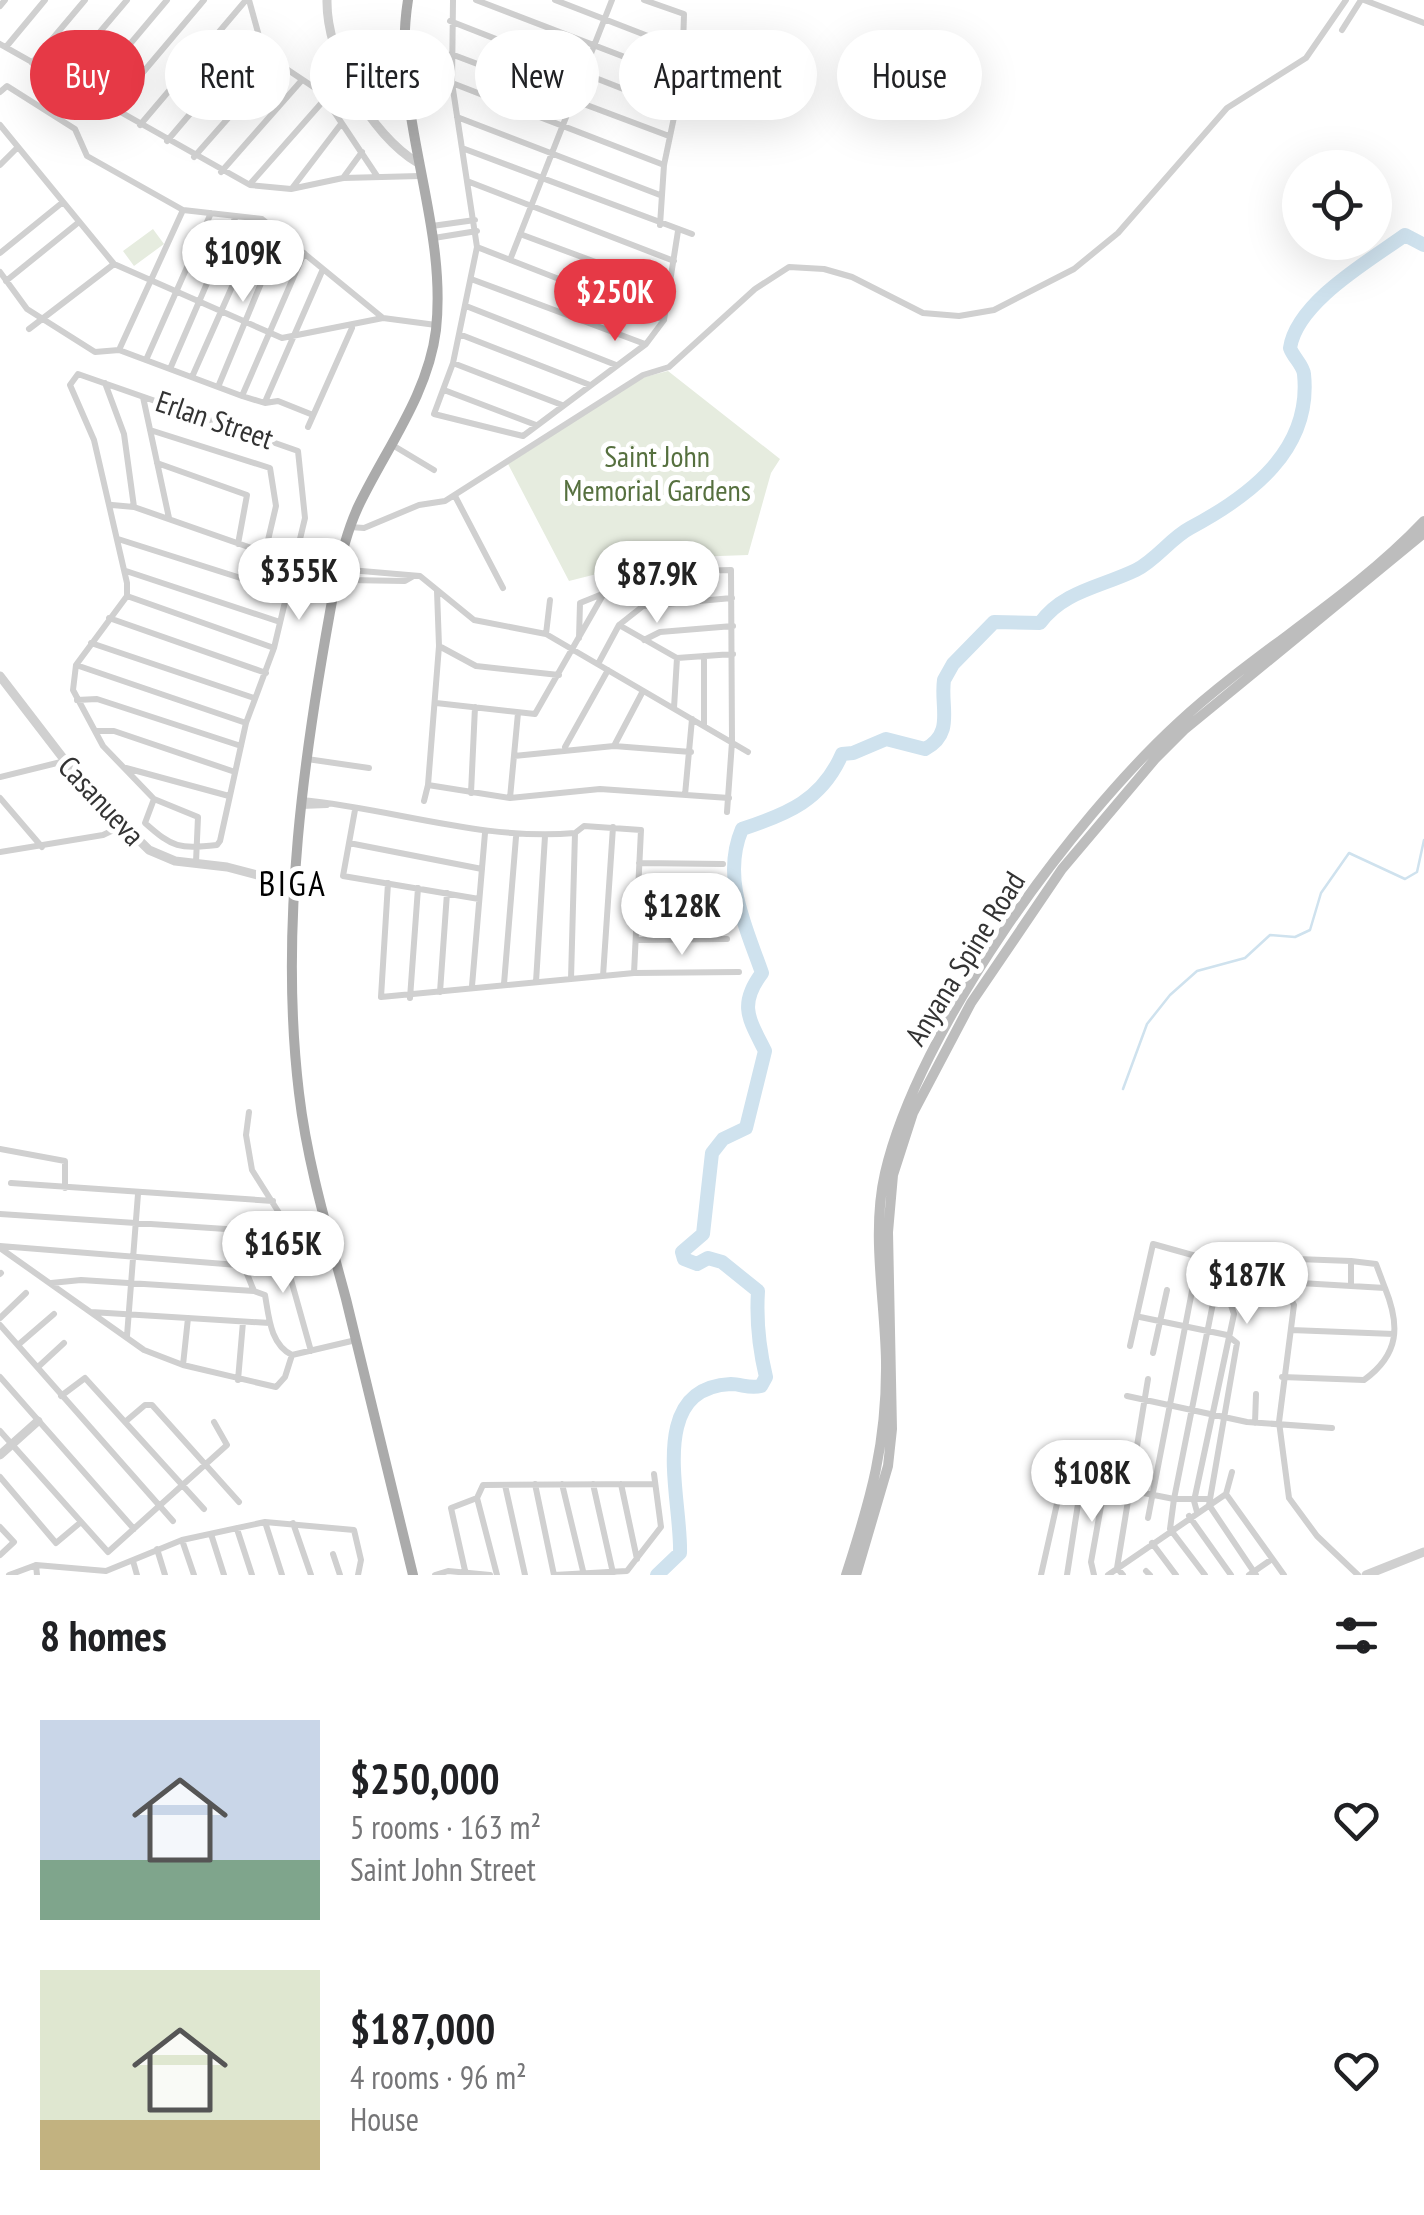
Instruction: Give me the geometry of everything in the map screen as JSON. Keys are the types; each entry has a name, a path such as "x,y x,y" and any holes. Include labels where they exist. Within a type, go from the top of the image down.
{"main road":[{"path":"408,0 404,71 430,232 436,325 432,354 394,446 350,527 337,574 302,803 296,885 294,1038 300,1099 413,1575"},
{"name":"Anyana Spine Road","path":"846,1575 880,1466 884,1430 886,1364 880,1234 884,1176 904,1110 926,1064 1020,909 1115,788 1179,722 1376,566 1424,521"},
{"name":"Anyana Spine Road","path":"856,1575 888,1466 892,1429 889,1200 902,1141 934,1069 1029,913 1122,794 1184,730 1424,533"}],"street":[{"path":"30,61 3,46 45,0"},
{"path":"59,30 85,0"},
{"path":"101,30 127,0"},
{"path":"141,30 166,0"},
{"path":"145,70 204,0"},
{"path":"140,126 248,0"},
{"path":"248,0 257,30"},
{"path":"327,0 327,28 356,94 399,150 418,163"},
{"path":"450,30 453,0"},
{"path":"476,0 554,30"},
{"path":"555,0 631,30"},
{"path":"599,31 612,0"},
{"path":"644,0 684,14 684,30"},
{"path":"350,527 364,528 455,496 643,375 683,358 755,290 789,267 824,268 924,313 959,316 994,310 1074,270 1118,233 1228,108 1306,58 1346,0"},
{"path":"1342,30 1362,0 1424,23"},
{"path":"450,21 475,31"},
{"path":"290,73 310,87"},
{"path":"220,172 302,80"},
{"path":"455,85 664,165"},
{"path":"0,92 7,86 55,116 76,132 87,156 183,210 262,219 382,318"},
{"path":"455,100 477,247 453,363 434,414 523,436 591,386 646,344 664,320 678,232"},
{"path":"599,110 669,136"},
{"path":"250,186 310,116"},
{"path":"458,117 660,194"},
{"path":"130,120 250,186 291,188 342,178 420,176"},
{"path":"167,142 186,120"},
{"path":"194,158 227,120"},
{"path":"338,120 377,176"},
{"path":"510,260 565,120"},
{"path":"660,224 660,194 674,120"},
{"path":"291,188 341,124"},
{"path":"0,125 114,264 244,322 293,337 382,318 436,325"},
{"path":"0,165 18,147"},
{"path":"460,147 678,232 692,234"},
{"path":"342,178 362,152"},
{"path":"466,180 674,261"},
{"path":"0,253 64,202"},
{"path":"119,350 183,210"},
{"path":"146,360 211,213"},
{"path":"170,369 236,216"},
{"path":"192,377 262,219"},
{"path":"430,232 475,220"},
{"path":"6,281 79,221"},
{"path":"430,232 477,231"},
{"path":"520,234 671,290"},
{"path":"218,387 281,235"},
{"path":"477,247 664,320"},
{"path":"242,396 304,254"},
{"path":"29,329 114,264"},
{"path":"265,403 323,269"},
{"path":"0,272 22,304 94,352 119,350 242,396 265,403 278,401 313,416"},
{"path":"471,278 646,344"},
{"path":"466,306 616,365"},
{"path":"308,427 352,327"},
{"path":"460,334 591,386"},
{"path":"453,363 563,406"},
{"name":"Erlan Street","path":"112,505 94,440 70,385 78,374 296,448 305,502 299,564"},
{"path":"104,382 124,434 134,507"},
{"path":"444,390 537,426"},
{"path":"143,395 169,518"},
{"path":"150,430 270,468 276,506 264,554"},
{"path":"394,446 434,470"},
{"path":"157,463 238,488 247,495 238,544"},
{"path":"455,496 503,588"},
{"path":"196,862 198,817 154,799 94,731 77,700 72,677 76,665 127,596 126,571 112,505 134,507 264,554 337,574 394,581 413,576 478,622 546,634 748,752"},
{"path":"118,539 288,593"},
{"path":"154,799 145,823 168,844 197,847 220,841 246,723 266,674 299,564"},
{"path":"579,638 580,603 657,572 732,570 732,742 727,812"},
{"path":"126,571 280,622"},
{"path":"424,801 436,704 437,590"},
{"path":"436,704 535,714 603,594"},
{"path":"127,596 274,648"},
{"path":"598,664 619,624 643,606 732,598"},
{"path":"546,634 550,600"},
{"path":"110,618 266,674"},
{"path":"619,624 677,658 733,654"},
{"path":"644,640 660,632 733,626"},
{"path":"90,643 254,698"},
{"path":"439,646 476,666 558,676"},
{"path":"704,656 704,725"},
{"path":"674,708 677,658"},
{"path":"76,665 246,723"},
{"path":"564,748 608,670"},
{"name":"Casanueva","path":"0,676 64,762 122,826 162,858 296,885"},
{"path":"614,746 644,690"},
{"path":"77,700 97,699 241,746"},
{"path":"471,792 474,707"},
{"path":"510,798 518,714"},
{"path":"686,795 692,718"},
{"path":"94,731 114,731 235,772"},
{"path":"514,756 614,746 690,752"},
{"path":"307,760 369,768"},
{"path":"0,777 64,762"},
{"path":"124,768 145,770 230,796"},
{"path":"428,785 510,798 600,789 729,798"},
{"path":"0,798 42,848"},
{"path":"302,803 516,836 575,833 584,826 641,830 634,973"},
{"path":"355,810 343,876 480,899"},
{"path":"0,852 104,835 122,826"},
{"path":"603,976 613,827"},
{"path":"472,986 484,833"},
{"path":"571,979 575,833"},
{"path":"504,984 516,836"},
{"path":"536,982 545,836"},
{"path":"350,843 482,868"},
{"path":"639,863 723,864"},
{"path":"388,884 381,997 410,998 472,986 634,973 739,972"},
{"path":"410,998 418,888"},
{"path":"440,992 447,893"},
{"path":"636,894 714,895"},
{"path":"637,940 727,939"},
{"path":"249,1112 246,1135 252,1170 273,1201 285,1233 288,1268 310,1351"},
{"path":"0,1149 65,1161 65,1188"},
{"path":"10,1184 273,1201"},
{"path":"126,1337 138,1194"},
{"path":"0,1214 285,1233"},
{"path":"1130,1346 1140,1317 1153,1244 1220,1266 1234,1308 1194,1501 1197,1512"},
{"path":"0,1247 288,1268"},
{"path":"0,1247 144,1350 183,1365 276,1387 285,1377 292,1356"},
{"path":"1205,1575 1170,1529 1174,1499 1220,1266 1226,1254 1265,1252 1294,1305 1279,1422 1289,1498 1317,1536 1358,1575"},
{"path":"1148,1518 1199,1256"},
{"path":"1269,1258 1376,1264 1398,1320 1374,1372 1364,1380 1282,1377"},
{"path":"1351,1261 1351,1285"},
{"path":"242,1264 254,1292"},
{"path":"50,1284 61,1280 265,1295 279,1347 292,1356"},
{"path":"1282,1282 1385,1288"},
{"path":"1153,1353 1166,1290"},
{"path":"26,1293 0,1322 173,1521"},
{"path":"90,1312 270,1324"},
{"path":"18,1345 54,1314"},
{"path":"1140,1317 1227,1335 1237,1343 1209,1502 1253,1574 1272,1559"},
{"path":"183,1365 188,1318"},
{"path":"238,1380 243,1322"},
{"path":"1291,1330 1394,1334"},
{"path":"292,1356 356,1340"},
{"path":"38,1367 64,1344"},
{"path":"0,1378 134,1528"},
{"path":"61,1396 85,1378 204,1510"},
{"path":"1120,1572 1148,1379"},
{"path":"1255,1423 1256,1394"},
{"path":"1127,1396 1255,1423 1332,1428"},
{"path":"125,1422 145,1404 152,1405 240,1502"},
{"path":"0,1455 38,1420"},
{"path":"0,1431 108,1552 228,1441 214,1422"},
{"path":"1108,1575 1120,1572 1170,1529 1226,1494 1232,1472"},
{"path":"535,1484 554,1575 613,1574 627,1571 661,1527 654,1474"},
{"path":"0,1477 56,1543 81,1522"},
{"path":"1041,1575 1060,1478 1082,1478 1174,1499 1209,1502"},
{"path":"1067,1575 1082,1478"},
{"path":"562,1484 584,1575"},
{"path":"593,1484 613,1574"},
{"path":"621,1484 637,1558"},
{"path":"436,1575 494,1575 477,1498 483,1485 655,1484"},
{"path":"1094,1575 1090,1562 1105,1484"},
{"path":"505,1485 525,1575"},
{"path":"1226,1494 1284,1575"},
{"path":"466,1573 452,1508 477,1498"},
{"path":"1189,1516 1231,1575"},
{"path":"265,1522 282,1575"},
{"path":"9,1575 36,1565 93,1573 122,1571 133,1561 182,1540 265,1522 354,1530 361,1560 357,1574 349,1575"},
{"path":"293,1523 311,1575"},
{"path":"0,1527 14,1542 0,1555"},
{"path":"237,1529 252,1575"},
{"path":"210,1534 224,1575"},
{"path":"182,1540 194,1575"},
{"path":"1152,1543 1176,1575"},
{"path":"157,1550 165,1575"},
{"path":"1366,1575 1424,1552"},
{"path":"333,1554 340,1575"},
{"path":"133,1561 137,1575"},
{"path":"36,1565 37,1575"}],"green space":[{"path":"153,229 164,244 134,266 123,251"},
{"name":"Saint John Memorial Gardens","path":"668,371 780,459 771,473 748,555 636,559 636,564 569,581 508,464 641,378"}],"waterway":[{"path":"657,1575 680,1553 674,1450 687,1404 704,1390 731,1384 761,1386 766,1377 759,1335 758,1291 722,1262 708,1258 697,1264 684,1259 682,1252 703,1234 712,1153 723,1139 746,1128 765,1051 754,1030 748,1003 762,973 735,884 736,847 742,829 802,803 824,783 842,754 886,739 925,749 934,743 943,727 944,680 953,664 994,622 1040,623 1071,597 1143,566 1183,532 1255,485 1287,448 1298,426 1304,401 1304,374 1290,348 1306,315 1337,284 1405,235 1424,245"},
{"path":"1123,1089 1147,1024 1170,995 1197,971 1245,958 1270,935 1295,937 1310,930 1321,893 1349,853 1405,879 1417,872 1424,840"}],"district":[{"name":"BIGA","path":"293,883"}]}
